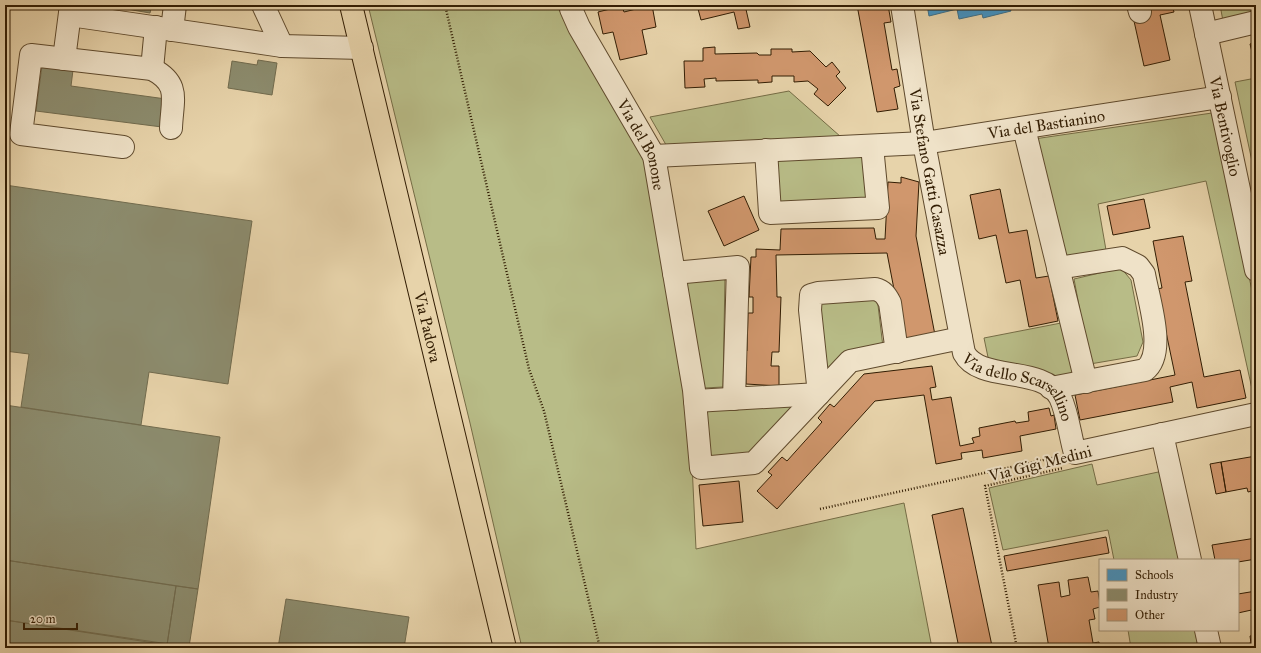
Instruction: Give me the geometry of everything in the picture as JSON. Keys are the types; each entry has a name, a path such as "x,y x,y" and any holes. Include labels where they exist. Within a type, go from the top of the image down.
{"main road":[{"name":"Via Padova","path":"351,5 505,648"}],"street":[{"path":"152,69 164,29 174,5"},
{"path":"263,5 282,46"},
{"name":"Via del Bonone","path":"571,5 571,10 579,27 654,156 695,401 701,468"},
{"name":"Via Stefano Gatti Casazza","path":"902,5 924,143 961,338"},
{"name":"Via Bentivoglio","path":"1200,5 1220,97 1250,210 1256,270"},
{"path":"64,59 71,10 164,29 282,46 362,48"},
{"path":"1206,34 1256,22"},
{"path":"123,147 21,134 31,55 152,69 165,76 173,89 171,128"},
{"name":"Via del Bastianino","path":"654,156 924,143 1220,97"},
{"path":"1024,128 1086,382"},
{"path":"766,150 770,213 878,208 872,146"},
{"path":"1051,388 1138,373 1150,366 1156,348 1156,336 1144,274 1132,261 1122,258 1058,268"},
{"path":"674,273 738,267 734,399"},
{"path":"695,401 819,394 810,310 811,295 818,292 881,290 886,295 890,303 897,352"},
{"name":"Via dello Scarsellino","path":"701,468 754,463 850,362 961,338 964,353 973,365 986,370 1028,377 1051,388 1060,397 1063,405 1071,460 1162,434 1256,414"},
{"path":"1162,434 1190,559"},
{"path":"1206,631 1210,648"}],"path":[{"path":"445,5 528,369 544,411 600,648"},
{"name":"Via dello Scarsellino","path":"820,509 1071,460"},
{"name":"Via Gigi Medini","path":"1017,648 985,486 1071,460"}],"green space":[{"path":"368,5 556,5 650,155 689,400 696,549 904,503 932,648 522,648 470,423"},
{"path":"1220,5 1256,5 1256,14 1223,21"},
{"path":"1256,78 1256,180 1235,82"},
{"path":"789,91 841,137 669,150 650,117"},
{"path":"1212,113 1256,308 1256,407 1206,181 1098,204 1106,250 1062,261 1034,139"},
{"path":"868,154 871,200 772,205 770,159"},
{"path":"1121,268 1131,280 1143,342 1137,356 1090,364 1074,279"},
{"path":"725,277 723,387 704,388 686,280"},
{"path":"877,297 883,347 848,354 825,370 817,302"},
{"path":"1061,323 1073,374 1053,376 989,362 984,338"},
{"path":"804,402 750,454 706,458 701,407"},
{"path":"1092,464 1097,485 1163,471 1181,559 1114,559 1108,530 1003,550 989,488"},
{"path":"1128,631 1195,631 1198,648 1131,648"}],"building: Schools":[{"path":"927,5 1009,5 1011,11 983,18 982,14 959,19 957,9 929,16"}],"building: Industry":[{"path":"103,5 152,5 150,13"},
{"path":"258,60 277,63 272,95 228,88 232,61 257,65"},
{"path":"42,66 73,70 71,86 166,99 162,127 36,111"},
{"path":"5,185 252,221 228,384 149,372 141,425 21,407 29,354 5,351"},
{"path":"5,405 220,437 198,589 5,560"},
{"path":"5,560 176,586 167,645 5,620"},
{"path":"176,586 198,589 189,647 167,645"},
{"path":"286,599 409,617 404,648 278,648"},
{"path":"5,620 189,647 189,648 5,648"}],"building: Other":[{"path":"652,5 656,27 642,30 647,54 620,60 613,32 603,34 598,12 622,6 624,12"},
{"path":"697,5 745,5 750,27 738,29 734,12 701,20"},
{"path":"857,5 888,5 891,22 884,23 892,70 897,69 900,86 894,88 898,109 877,112"},
{"path":"1143,5 1172,5 1174,12 1160,15 1170,60 1144,66 1134,21"},
{"path":"1256,42 1256,68 1250,44"},
{"path":"715,47 715,54 757,53 759,55 771,55 771,49 792,49 792,52 810,51 826,67 832,62 840,72 836,76 846,88 828,106 814,94 818,89 808,81 794,82 794,76 772,76 772,82 758,83 758,80 716,81 716,78 704,79 705,87 685,88 684,61 703,61 703,48"},
{"path":"901,177 919,182 916,236 935,335 904,341 887,253 776,255 777,297 781,297 779,352 772,352 771,366 779,366 779,386 746,384 746,365 742,365 742,351 747,351 748,313 753,313 753,297 749,297 751,257 756,257 756,249 780,250 781,229 874,228 876,239 885,239 888,182 901,183"},
{"path":"1000,189 1009,233 1027,230 1036,278 1049,276 1058,321 1029,327 1020,280 1006,283 996,235 979,239 970,195"},
{"path":"744,196 759,230 724,246 708,211"},
{"path":"1144,199 1150,228 1113,235 1107,206"},
{"path":"1183,236 1192,281 1185,282 1204,377 1240,370 1246,398 1197,408 1192,382 1170,387 1173,402 1080,420 1075,395 1175,375 1157,289 1162,288 1153,241"},
{"path":"932,366 936,387 930,388 932,400 951,397 960,446 974,443 972,438 980,436 979,428 1015,421 1016,423 1029,421 1028,412 1049,408 1051,416 1054,415 1056,429 1020,436 1022,451 983,458 982,450 961,453 962,459 936,464 924,395 875,401 777,509 757,491 772,475 768,472 782,457 787,461 822,422 818,418 830,404 834,407 864,374"},
{"path":"1256,456 1256,490 1248,492 1247,488 1226,492 1221,462"},
{"path":"1221,462 1226,492 1216,494 1210,464"},
{"path":"739,481 743,522 703,526 699,485"},
{"path":"963,508 992,646 982,648 959,648 932,515"},
{"path":"1106,537 1109,553 1007,571 1004,556"},
{"path":"1256,538 1256,559 1239,562 1239,559 1215,559 1212,545"},
{"path":"1088,577 1091,592 1098,591 1099,607 1093,609 1095,619 1089,620 1093,643 1099,642 1100,648 1049,648 1038,585 1059,582 1061,597 1070,595 1068,580"},
{"path":"1256,591 1256,609 1239,613 1239,594"},
{"path":"1256,635 1256,648 1236,648 1236,646 1251,643 1250,636"}]}
